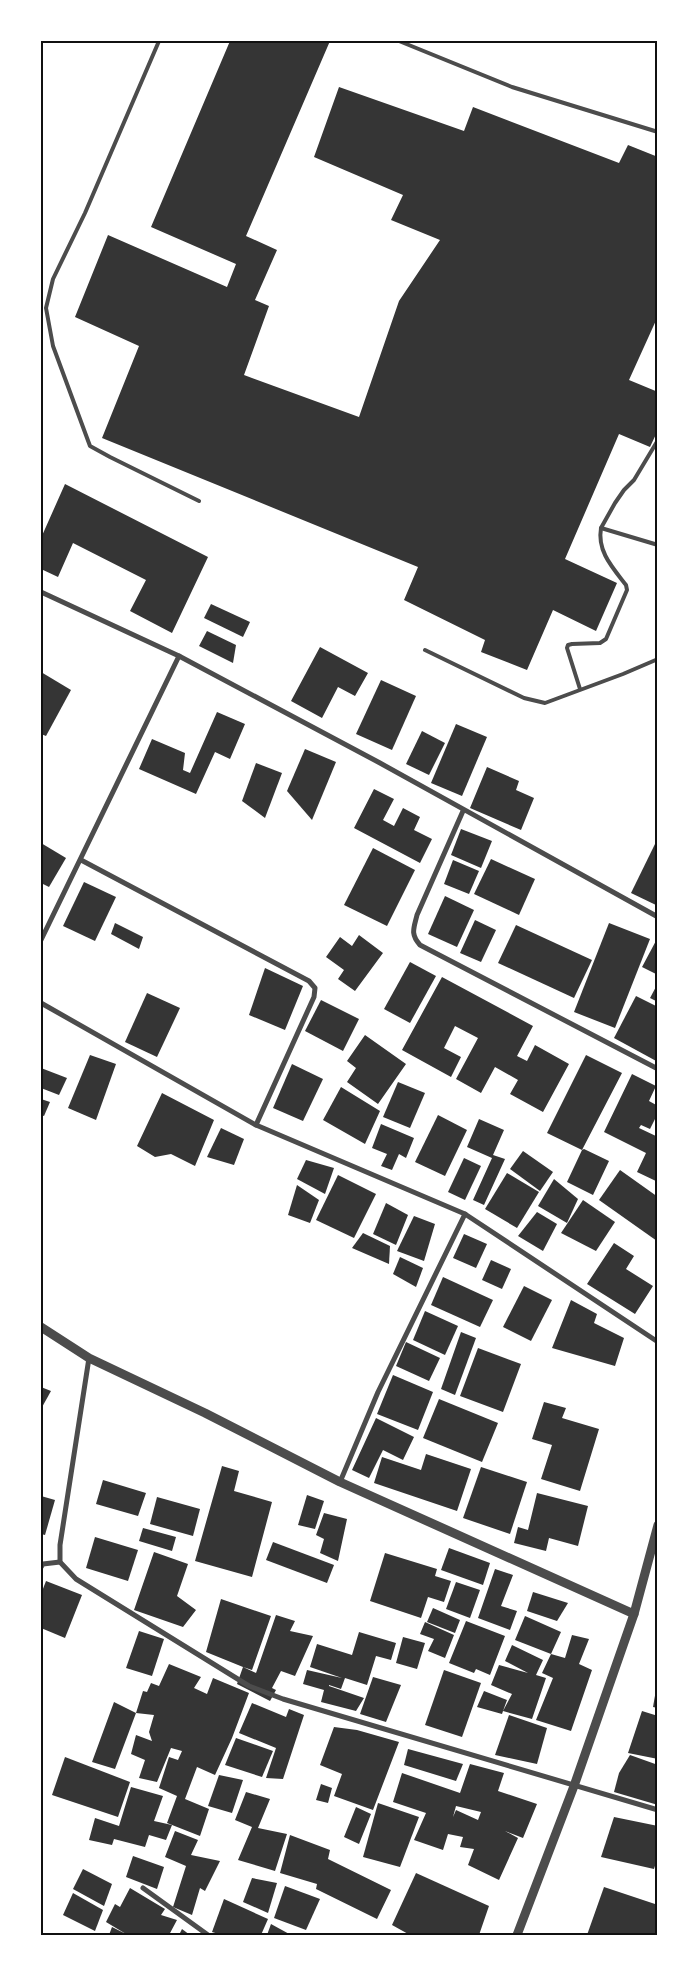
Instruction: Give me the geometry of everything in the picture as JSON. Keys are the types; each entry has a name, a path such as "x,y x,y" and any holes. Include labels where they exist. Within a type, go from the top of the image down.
{"street":[{"path":"41,592 179,656 380,763 463,811 658,917"},
{"path":"41,940 179,656"},
{"path":"463,811 416,915 413,930 414,938 420,945 658,1069"},
{"path":"81,860 309,981 315,988 314,997 256,1126"},
{"path":"41,1004 256,1126 466,1214 658,1342"},
{"path":"340,1482 381,1385 466,1214"},
{"path":"41,1327 89,1358 340,1482 634,1614"},
{"path":"89,1358 60,1545 60,1562 76,1580 249,1686 284,1699 658,1810"},
{"path":"518,1935 574,1786 634,1614 658,1525"},
{"path":"41,1566 60,1562"},
{"path":"143,1888 208,1935"}],"lane":[{"path":"159,41 85,213 53,279 46,308 54,346 90,446 110,458 199,501"},
{"path":"399,41 512,87 658,132"},
{"path":"580,689 566,648 572,644 600,643 606,639 627,590 626,585 603,553 599,538 601,528 615,502 634,480 658,440"},
{"path":"601,528 658,545"},
{"path":"425,650 536,702 545,703 623,674 658,658"}],"building":[{"path":"230,41 330,41 246,236 277,250 255,300 269,306 244,375 359,417 399,301 440,240 391,220 403,195 314,157 339,87 464,131 473,107 619,163 628,145 658,157 658,316 629,380 658,392 658,430 650,447 619,434 565,559 617,583 596,631 553,610 527,670 481,652 485,640 404,600 418,567 102,438 139,346 75,317 108,235 227,287 236,264 151,227"},
{"path":"65,484 208,557 172,633 130,611 146,580 73,543 58,577 41,569 41,538"},
{"path":"211,604 250,622 243,637 204,618"},
{"path":"207,631 236,645 233,663 199,646"},
{"path":"320,647 368,673 355,696 338,687 322,718 291,701"},
{"path":"41,672 71,690 46,736 41,734"},
{"path":"381,680 416,696 392,750 356,734"},
{"path":"217,712 245,724 230,759 215,752 196,794 139,769 152,739 185,753 183,770 190,773"},
{"path":"456,724 487,737 462,796 431,783"},
{"path":"422,731 445,743 429,775 406,764"},
{"path":"305,749 336,762 312,820 287,791"},
{"path":"256,763 282,773 265,818 242,801"},
{"path":"487,767 519,781 516,790 534,798 521,830 470,808"},
{"path":"374,789 394,799 383,820 394,826 403,808 420,817 414,830 432,839 420,863 354,828"},
{"path":"461,829 492,841 481,868 451,855"},
{"path":"41,843 66,858 49,887 41,883"},
{"path":"655,844 658,845 658,906 631,893"},
{"path":"373,848 415,870 387,926 344,905"},
{"path":"491,859 535,879 519,915 474,894"},
{"path":"453,860 479,871 469,894 444,884"},
{"path":"84,882 116,897 95,941 63,926"},
{"path":"445,896 474,910 457,947 428,934"},
{"path":"475,920 496,930 481,962 460,953"},
{"path":"115,923 143,937 139,949 111,934"},
{"path":"609,923 650,939 615,1028 574,1012"},
{"path":"516,925 592,960 574,998 498,963"},
{"path":"359,935 383,953 355,991 338,979 344,970 326,957 340,937 352,946"},
{"path":"658,937 658,975 642,967"},
{"path":"410,962 436,976 410,1023 384,1009"},
{"path":"265,968 303,986 285,1030 249,1015"},
{"path":"442,977 533,1026 517,1056 527,1061 535,1045 569,1064 543,1112 510,1094 518,1080 495,1067 481,1093 456,1079 478,1038 455,1026 444,1048 461,1057 451,1077 402,1050"},
{"path":"658,983 658,1002 650,998"},
{"path":"147,993 180,1008 157,1057 125,1042"},
{"path":"636,996 658,1007 658,1062 614,1038"},
{"path":"321,1000 359,1019 343,1051 305,1031"},
{"path":"365,1035 406,1064 378,1104 347,1082 356,1068 347,1061"},
{"path":"90,1055 116,1064 96,1120 68,1108"},
{"path":"586,1055 622,1073 582,1150 547,1133"},
{"path":"292,1064 323,1079 303,1121 273,1108"},
{"path":"41,1068 67,1078 59,1095 41,1088"},
{"path":"632,1074 656,1086 649,1101 658,1106 658,1113 650,1129 641,1125 639,1128 658,1137 658,1182 637,1172 646,1153 604,1132"},
{"path":"398,1082 425,1093 410,1128 383,1117"},
{"path":"341,1087 380,1111 365,1144 323,1120"},
{"path":"162,1093 214,1120 195,1166 171,1154 155,1157 137,1146"},
{"path":"41,1099 50,1102 44,1116 41,1115"},
{"path":"438,1115 467,1130 445,1176 415,1162"},
{"path":"479,1119 504,1130 493,1155 505,1159 484,1205 473,1200 492,1158 467,1147"},
{"path":"381,1124 414,1138 406,1158 399,1154 392,1170 381,1166 387,1154 372,1148"},
{"path":"221,1128 244,1139 234,1165 207,1157"},
{"path":"584,1149 609,1161 593,1195 567,1182"},
{"path":"523,1151 553,1172 540,1191 510,1169"},
{"path":"464,1158 481,1166 465,1200 448,1192"},
{"path":"306,1160 334,1168 325,1194 297,1179"},
{"path":"620,1170 658,1197 657,1241 599,1200"},
{"path":"507,1173 539,1192 517,1228 485,1209"},
{"path":"338,1175 376,1194 354,1238 316,1220"},
{"path":"554,1179 578,1199 567,1223 538,1206"},
{"path":"297,1185 319,1200 310,1223 288,1215"},
{"path":"583,1200 615,1222 596,1251 561,1233"},
{"path":"386,1203 408,1215 396,1245 373,1234"},
{"path":"537,1212 557,1224 543,1251 518,1236"},
{"path":"414,1216 435,1224 424,1261 397,1251"},
{"path":"363,1233 390,1246 389,1264 352,1248"},
{"path":"464,1234 487,1244 476,1268 453,1258"},
{"path":"614,1243 634,1256 626,1269 653,1286 635,1314 587,1284"},
{"path":"400,1257 423,1268 416,1287 393,1274"},
{"path":"491,1260 511,1269 502,1289 482,1280"},
{"path":"443,1277 493,1300 480,1327 431,1305"},
{"path":"524,1286 552,1300 531,1341 503,1327"},
{"path":"571,1300 597,1314 594,1323 624,1338 615,1366 552,1348"},
{"path":"425,1311 458,1326 445,1355 413,1340"},
{"path":"461,1332 476,1338 455,1395 441,1389"},
{"path":"406,1342 440,1358 429,1381 396,1366"},
{"path":"478,1348 521,1364 503,1412 460,1396"},
{"path":"393,1375 433,1392 418,1430 377,1414"},
{"path":"41,1387 51,1391 41,1409"},
{"path":"439,1399 498,1423 482,1462 423,1438"},
{"path":"544,1402 566,1408 562,1418 599,1429 580,1491 541,1479 552,1445 532,1439"},
{"path":"376,1418 414,1437 403,1460 383,1450 369,1478 352,1470"},
{"path":"426,1454 471,1469 457,1511 374,1483 382,1457 421,1470"},
{"path":"222,1466 239,1471 234,1491 272,1502 252,1577 195,1561"},
{"path":"481,1467 527,1482 510,1534 463,1518"},
{"path":"103,1480 146,1493 138,1516 96,1504"},
{"path":"537,1493 588,1506 578,1546 549,1538 546,1551 514,1543 518,1527 528,1530"},
{"path":"307,1495 324,1501 315,1529 298,1525"},
{"path":"41,1496 55,1500 45,1535 41,1534"},
{"path":"157,1497 200,1509 193,1536 150,1524"},
{"path":"324,1513 347,1519 338,1561 320,1553 324,1539 316,1535"},
{"path":"143,1528 176,1537 172,1551 139,1541"},
{"path":"95,1537 138,1550 128,1581 86,1568"},
{"path":"273,1542 334,1565 327,1583 266,1560"},
{"path":"449,1548 490,1563 483,1585 441,1570"},
{"path":"154,1552 188,1564 177,1596 196,1610 183,1627 134,1610"},
{"path":"385,1553 437,1569 435,1576 451,1581 444,1602 428,1597 421,1618 370,1601"},
{"path":"495,1569 513,1575 501,1606 517,1611 510,1630 478,1618"},
{"path":"46,1581 82,1595 65,1638 41,1628 41,1594"},
{"path":"456,1582 480,1590 470,1618 446,1609"},
{"path":"533,1592 568,1603 557,1621 527,1611"},
{"path":"221,1599 271,1616 252,1670 206,1652"},
{"path":"433,1608 460,1620 455,1633 427,1622"},
{"path":"276,1615 295,1621 290,1631 313,1636 295,1676 281,1671 272,1688 276,1690 270,1701 237,1684 243,1667 256,1673"},
{"path":"525,1616 561,1632 551,1654 515,1640"},
{"path":"466,1621 505,1636 490,1675 476,1669 474,1673 449,1663"},
{"path":"425,1622 454,1635 445,1658 428,1651 434,1639 420,1634"},
{"path":"139,1631 164,1639 152,1676 126,1668"},
{"path":"359,1632 396,1643 391,1660 376,1656 367,1685 345,1678 341,1689 329,1685 364,1698 356,1711 321,1702 324,1690 303,1684 307,1670 342,1678 310,1667 317,1644 352,1655"},
{"path":"572,1635 589,1639 579,1664 592,1670 571,1731 536,1720 553,1678 542,1673 551,1654 565,1658"},
{"path":"403,1637 425,1643 417,1669 396,1663"},
{"path":"512,1645 543,1660 536,1675 546,1678 532,1719 503,1711 512,1694 491,1685 499,1665 528,1673 505,1661"},
{"path":"169,1664 201,1677 194,1688 207,1694 213,1678 249,1693 232,1738 215,1775 197,1767 185,1799 209,1809 200,1836 167,1823 177,1796 159,1788 169,1757 178,1760 182,1751 171,1748 157,1782 139,1778 145,1760 131,1754 136,1735 152,1741 149,1732 154,1715 136,1713 143,1691 147,1692 151,1683 159,1686"},
{"path":"444,1670 481,1683 462,1737 425,1725"},
{"path":"373,1677 401,1685 386,1722 360,1714"},
{"path":"658,1684 658,1708 653,1707"},
{"path":"484,1691 507,1700 502,1714 477,1707"},
{"path":"114,1702 136,1713 115,1769 92,1762"},
{"path":"252,1703 286,1717 289,1709 304,1715 283,1779 266,1778 276,1748 239,1733"},
{"path":"642,1711 658,1716 658,1759 628,1753"},
{"path":"509,1715 547,1728 537,1764 495,1755"},
{"path":"334,1727 357,1730 399,1742 373,1810 334,1796 342,1774 320,1765"},
{"path":"236,1738 273,1751 262,1777 225,1765"},
{"path":"408,1749 463,1764 456,1781 404,1765"},
{"path":"630,1755 658,1765 658,1805 614,1792 619,1773"},
{"path":"65,1757 130,1782 118,1817 52,1795"},
{"path":"470,1764 504,1773 498,1791 537,1804 523,1838 505,1831 518,1838 499,1880 468,1865 474,1849 460,1847 463,1837 448,1834 443,1850 414,1840 426,1813 393,1802 402,1773 460,1793","holes":["456,1806 481,1812 478,1820 456,1810 453,1817"]},
{"path":"219,1775 243,1780 232,1813 208,1806"},
{"path":"321,1784 332,1788 328,1803 316,1800"},
{"path":"131,1787 163,1796 154,1821 172,1825 166,1840 149,1835 145,1847 114,1839 112,1845 89,1840 95,1818 119,1826"},
{"path":"246,1792 270,1799 258,1828 287,1834 275,1871 238,1860 252,1827 235,1820"},
{"path":"378,1803 419,1817 400,1867 363,1857"},
{"path":"356,1807 371,1814 359,1844 344,1837"},
{"path":"614,1817 658,1826 658,1856 654,1869 601,1857"},
{"path":"175,1831 198,1840 191,1855 220,1861 205,1891 200,1888 192,1915 173,1907 186,1866 165,1857"},
{"path":"290,1835 330,1850 328,1859 391,1890 377,1919 316,1889 317,1884 280,1873"},
{"path":"133,1856 164,1867 157,1889 126,1877"},
{"path":"83,1869 112,1884 104,1906 73,1889"},
{"path":"416,1873 489,1906 479,1935 410,1935 392,1925"},
{"path":"252,1878 277,1883 268,1913 243,1902"},
{"path":"285,1886 320,1899 306,1930 274,1918"},
{"path":"604,1887 658,1905 658,1935 587,1935"},
{"path":"130,1888 165,1909 161,1915 177,1920 169,1935 109,1935 112,1927 126,1934 106,1922 115,1904 120,1907"},
{"path":"73,1893 103,1910 95,1931 63,1915"},
{"path":"224,1899 268,1919 261,1935 222,1935 212,1932"},
{"path":"271,1924 291,1935 267,1935"},
{"path":"182,1929 190,1935 179,1935"}]}
